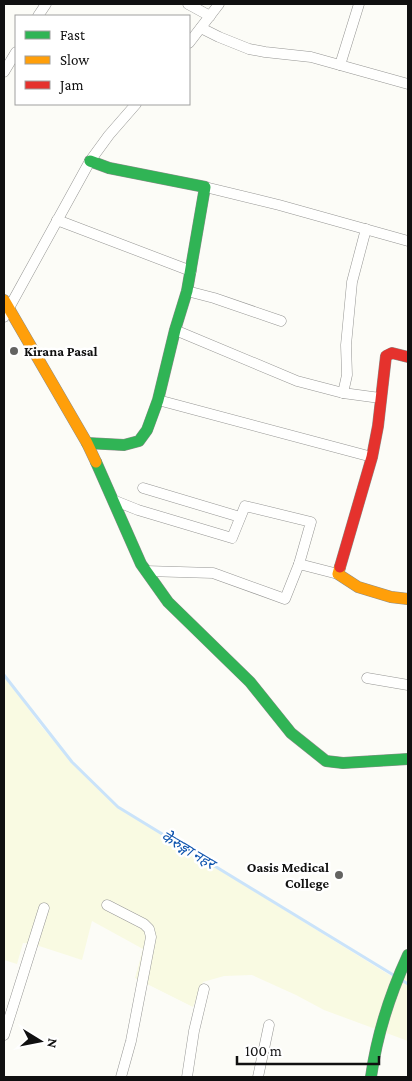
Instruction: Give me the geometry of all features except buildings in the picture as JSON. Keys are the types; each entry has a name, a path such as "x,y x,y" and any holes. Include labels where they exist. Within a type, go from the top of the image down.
{"street":[{"path":"39,15 46,4"},
{"path":"188,4 210,16"},
{"path":"190,41 219,4"},
{"path":"340,65 359,4"},
{"path":"201,28 249,48 266,52 311,57 408,84"},
{"path":"4,72 15,54"},
{"path":"135,105 109,135 90,161 58,220 5,308 87,443 146,571 168,602 250,682 291,733 318,756 334,763 408,759"},
{"path":"90,161 109,168 205,187 279,205 408,241"},
{"path":"87,443 124,445 139,441 147,430 158,400 175,330 187,291 205,187"},
{"path":"58,220 191,271"},
{"path":"343,393 347,375 346,345 352,282 366,229"},
{"path":"187,291 214,298 281,321"},
{"path":"175,330 297,381 343,393 380,398"},
{"path":"338,574 372,457 378,426 386,356 392,353 408,357"},
{"path":"158,400 372,457"},
{"path":"143,488 240,517"},
{"path":"113,500 138,510 232,538 245,506 311,522 299,564 285,599 213,573 146,571"},
{"path":"299,564 338,574 358,587 391,597 408,599"},
{"path":"367,678 408,685"},
{"path":"107,906 144,924 149,930 151,937 131,1041 121,1077"},
{"path":"4,1036 44,908"},
{"path":"371,1077 380,1032 396,980 407,957"},
{"path":"187,1077 194,1031 204,989"},
{"path":"258,1077 269,1025"}],"green space":[{"path":"4,675 41,726 74,764 118,807 396,979 408,970 408,1041 324,1010 252,975 224,976 203,982 193,1007 135,978 143,949 92,921 82,960 33,944 23,943 17,964 4,960"}],"waterway":[{"name":"केेरुङ्गा नहर","path":"4,675 72,762 118,807 395,976"},
{"name":"केेरुङ्गा नहर","path":"400,979 408,984"}],"traffic: fast":[{"path":"87,443 124,445 139,441 147,430 158,400 175,330 187,291 205,187 109,168 90,161"},
{"path":"96,462 141,564 168,602 250,682 291,733 326,761 343,763 408,759"},
{"path":"371,1077 385,1015 395,984 408,955"}],"traffic: slow":[{"path":"4,300 87,443 96,462"},
{"path":"340,567 338,574 358,587 391,597 408,599"}],"traffic: jam":[{"path":"340,567 372,457 378,426 386,356 392,353 408,357"}],"place":[{"name":"Kirana Pasal","path":"14,351"},
{"name":"Oasis Medical College","path":"339,875"}]}
